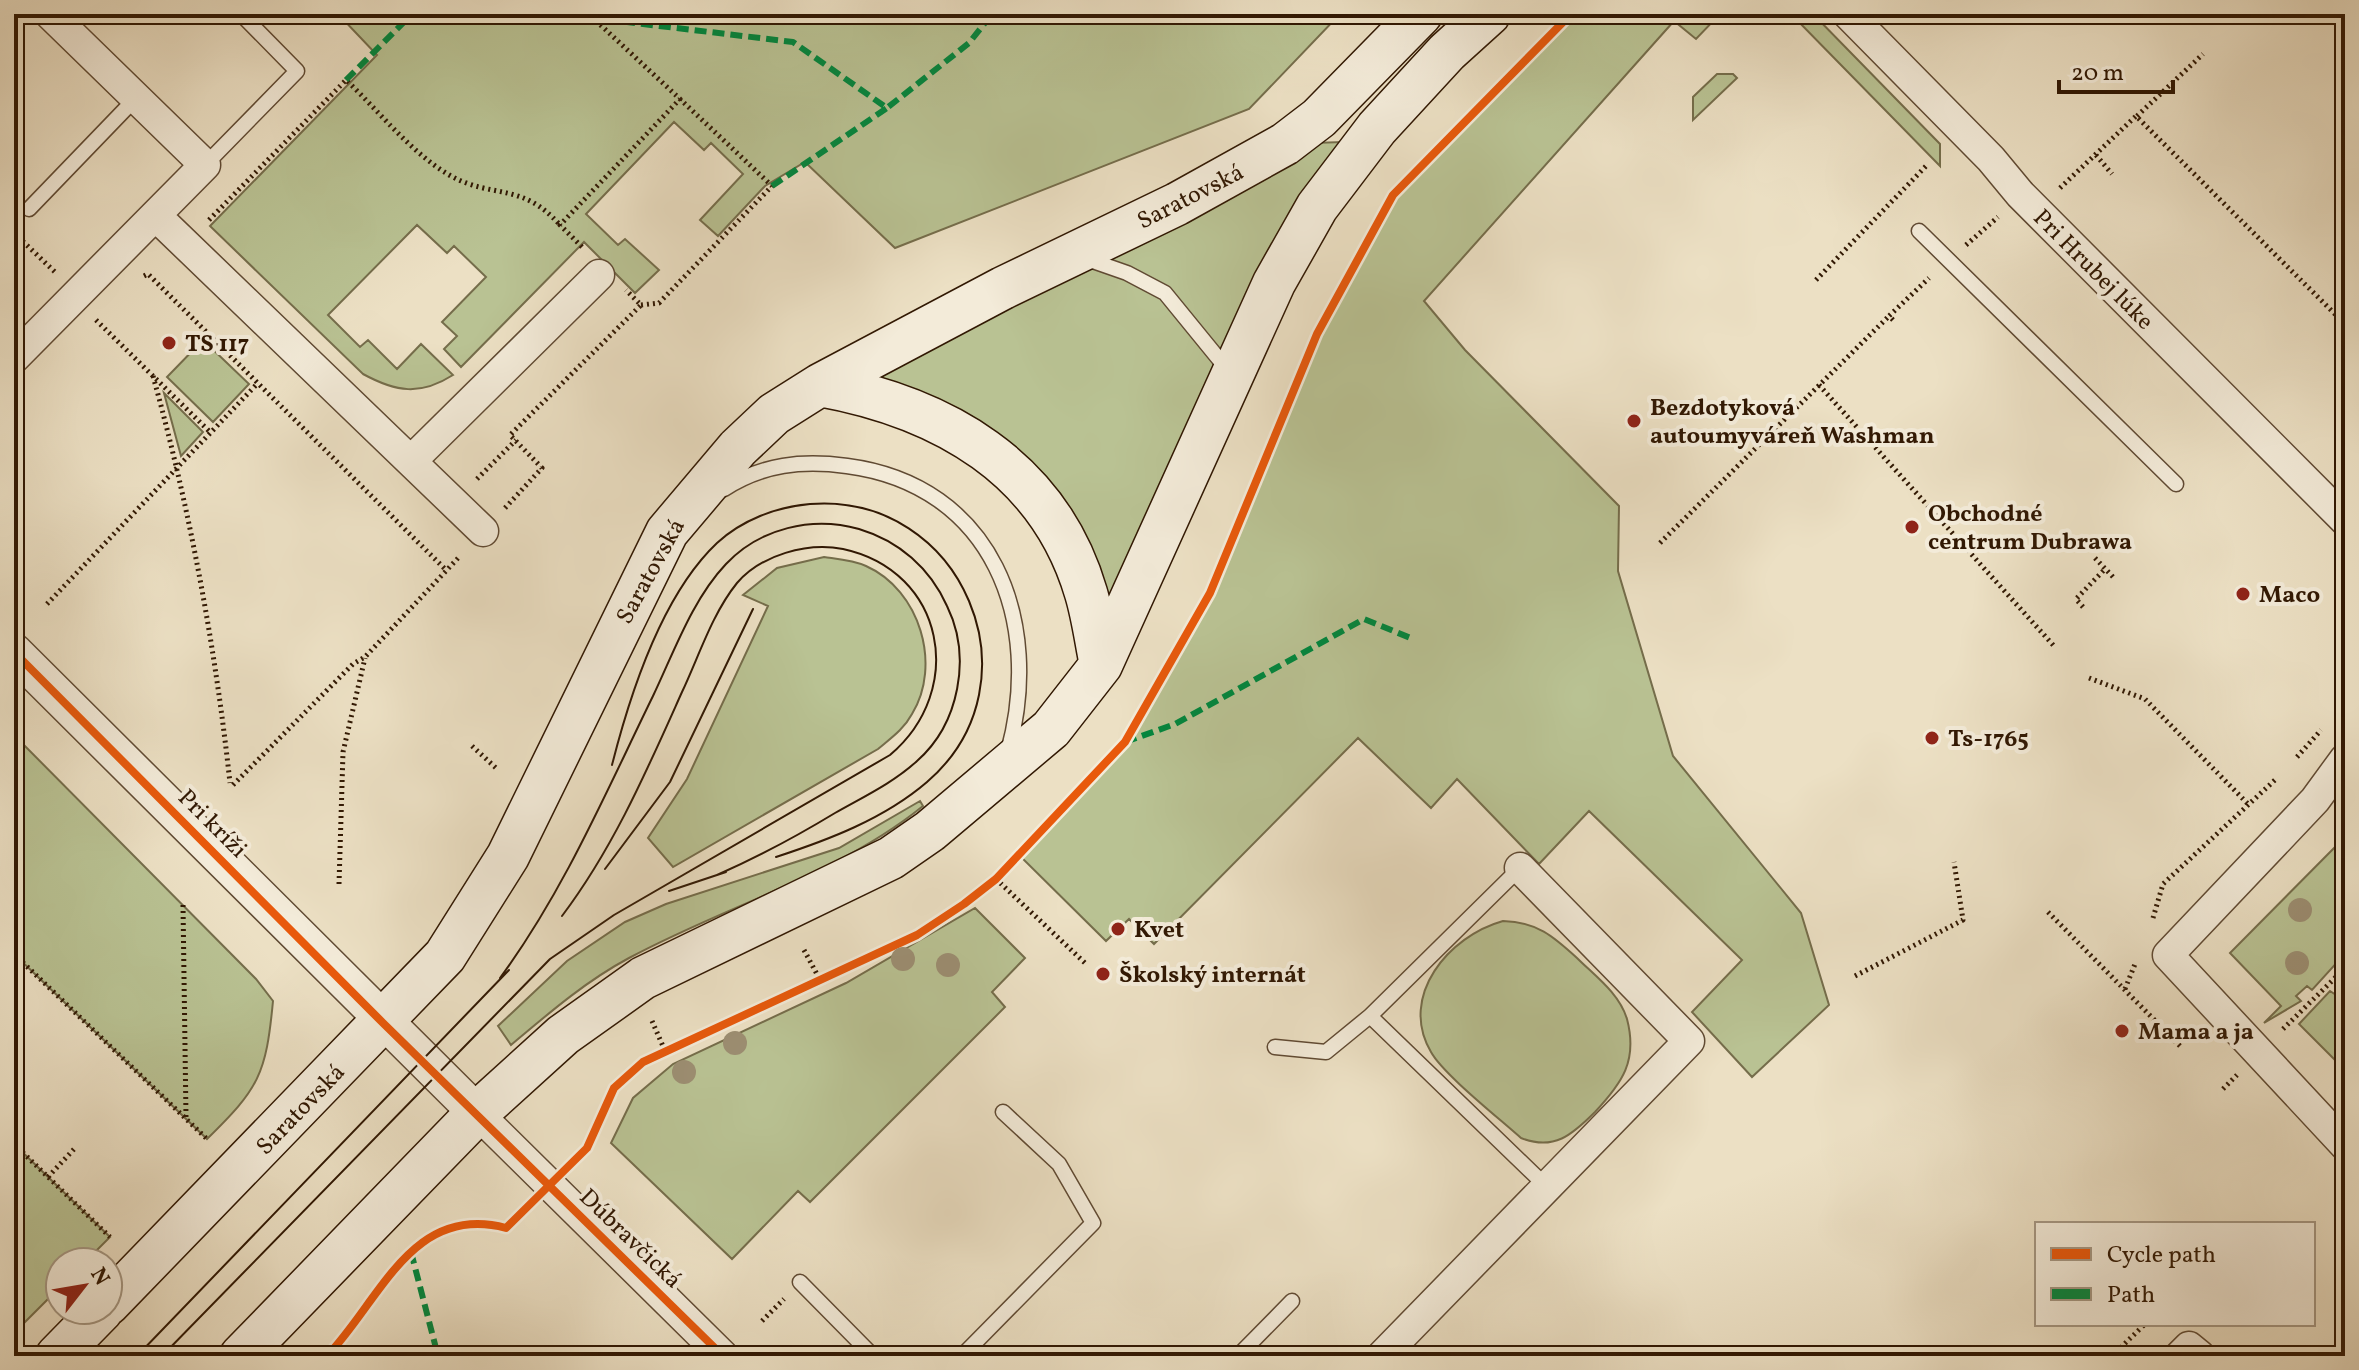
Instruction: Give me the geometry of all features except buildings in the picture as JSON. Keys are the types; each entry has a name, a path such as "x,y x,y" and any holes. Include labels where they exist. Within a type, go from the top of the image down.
{"main road":[{"name":"Saratovská","path":"124,1288 445,956 508,856 667,532 704,484 774,414 820,385 1003,288 1177,204 1285,144 1319,118 1421,14"},
{"path":"241,1356 477,1113 563,1035 643,978 891,858 930,831 1051,729 1101,665 1274,283 1317,207 1377,128 1447,52 1489,14"},
{"path":"820,385 862,393 931,416 1006,467 1040,505 1066,545 1086,592 1101,665"},
{"path":"57,1356 86,1326"}],"street":[{"path":"14,358 205,165 50,14"},
{"name":"Pri Hrubej lúke","path":"1848,14 1991,159 2031,206 2345,520"},
{"path":"156,216 483,531"},
{"path":"412,460 599,275"},
{"name":"Pri kríži","path":"14,652 383,1023 477,1113"},
{"path":"2345,759 2315,800 2168,955 2345,1145"},
{"path":"1382,1356 1689,1041 1520,868"},
{"name":"Dúbravčická","path":"477,1113 723,1356"},
{"path":"2180,1356 2189,1347 2200,1356"}],"lane":[{"path":"205,165 297,71 241,14"},
{"path":"29,209 136,98"},
{"path":"1919,231 2176,484"},
{"path":"1074,255 1127,273 1165,293 1202,333 1232,376"},
{"path":"667,532 740,479 791,464 818,462 871,469 918,486 939,499 977,535 1003,580 1011,605 1019,641 1019,681 1016,724 1003,771"},
{"path":"1275,1047 1326,1052 1370,1016 1520,868"},
{"path":"1370,1016 1547,1187"},
{"path":"962,1356 1093,1223 1059,1164 1003,1112"},
{"path":"800,1282 873,1356"},
{"path":"1238,1356 1292,1301"}],"path":[{"path":"2051,180 2059,189 2203,54"},
{"path":"186,244 346,80 452,177 542,204 560,225"},
{"path":"641,305 659,303 772,186 680,99"},
{"path":"2136,116 2345,324"},
{"path":"2096,155 2112,174"},
{"path":"1816,280 1927,165"},
{"path":"14,233 55,273"},
{"path":"148,274 446,570"},
{"path":"87,311 211,433"},
{"path":"1660,543 1889,316"},
{"path":"153,376 178,467 216,657 232,784 353,664 365,657 343,752 339,884"},
{"path":"47,604 258,383"},
{"path":"1819,385 2054,646"},
{"path":"454,502 516,440"},
{"path":"2095,558 2114,578"},
{"path":"2083,607 2076,599 2105,569"},
{"path":"2089,678 2145,699 2249,805"},
{"path":"2297,757 2321,730"},
{"path":"472,746 496,768"},
{"path":"2153,918 2163,884 2276,779"},
{"path":"1855,976 1963,920 1954,862"},
{"path":"996,879 1085,963"},
{"path":"183,905 186,1118"},
{"path":"2048,912 2182,1048"},
{"path":"804,950 819,978"},
{"path":"2125,989 2139,952"},
{"path":"14,954 207,1139"},
{"path":"2271,1040 2338,975 2345,964"},
{"path":"652,1020 665,1051"},
{"path":"14,1144 110,1237"},
{"path":"48,1177 75,1148"},
{"path":"2112,1356 2143,1326"}],"green space":[{"path":"338,14 1340,14 1249,109 895,248 805,162 765,186 718,236 700,220 743,174 711,143 704,150 674,122 586,214 618,245 625,239 659,270 635,293 584,242 461,367 444,349 457,336 442,322 486,277 454,246 447,253 417,225 328,315 360,347 368,340 397,369 421,344 453,375 430,386 408,389 386,385 363,374 210,226 377,55"},
{"path":"1571,14 1720,14 1696,39 1674,21 1424,301 1465,350 1619,506 1618,571 1673,756 1801,913 1829,1005 1752,1077 1692,1012 1742,960 1589,811 1539,864 1457,779 1431,808 1358,738 1154,944 1129,919 1106,941 1019,855 1125,742 1210,593 1317,334 1393,195"},
{"path":"1791,14 1813,14 1940,144 1940,166"},
{"path":"1717,74 1733,74 1737,78 1693,120 1693,97"},
{"path":"1342,142 1101,665 1022,484 820,385 1285,144"},
{"path":"203,340 249,384 213,422 167,377"},
{"path":"164,393 203,432 181,456"},
{"path":"824,557 861,564 885,577 912,610 925,652 925,674 921,695 912,714 901,729 878,749 673,867 648,838 687,779 768,606 743,595 777,568"},
{"path":"14,735 256,979 273,1001 267,1047 257,1079 238,1106 207,1139 14,954"},
{"path":"920,801 923,806 855,852 666,939 613,967 568,998 511,1045 498,1026 567,961 625,922 666,904 839,848"},
{"path":"2345,837 2345,941 2336,953 2342,957 2312,990 2307,986 2296,996 2301,1001 2264,1023 2281,1006 2230,953"},
{"path":"975,908 1025,958 992,992 1005,1007 810,1202 798,1191 732,1259 611,1143 633,1098 673,1064 846,983"},
{"path":"1503,921 1535,927 1560,943 1599,978 1627,1019 1629,1059 1620,1081 1587,1120 1570,1134 1553,1142 1533,1142 1521,1138 1447,1072 1431,1052 1422,1031 1421,1010 1425,990 1434,971 1464,940"},
{"path":"2330,991 2345,1001 2345,1070 2299,1024"},
{"path":"14,1144 110,1237 101,1246 44,1246 44,1303 14,1333"}],"tram line":[{"path":"612,765 628,708 664,617 697,565 727,535 760,516 810,504 863,508 909,528 944,560 969,601 981,647 979,695 962,741 927,782 893,807 835,836 776,857"},
{"path":"500,978 564,876 685,627 714,578 740,552 788,528 841,525 874,534 912,558 932,580 947,606 959,647 960,668 952,709 931,746 908,769 777,846 717,875"},
{"path":"162,1356 550,959 614,915 890,755 914,728 929,698 936,667 934,636 923,607 904,581 877,562 829,547 786,553 747,573 728,595 713,622 614,835 562,916"},
{"path":"605,869 670,782 753,609"},
{"path":"669,891 726,872"},
{"path":"137,1356 509,970"}],"marked path":[{"path":"346,80 412,14"},
{"path":"589,14 593,18 793,42 887,108 969,43 992,14"},
{"path":"772,186 887,108"},
{"path":"1125,742 1175,724 1364,619 1413,639"},
{"path":"411,1252 438,1356"}],"cycle path":[{"path":"327,1356 401,1262 422,1243 446,1230 473,1224 506,1228 587,1148 614,1088 643,1062 917,935 964,904 996,879 1125,742 1210,593 1317,334 1393,195 1571,14"},
{"path":"14,652 383,1023 723,1356"}],"place":[{"name":"TS 117","path":"169,343"},
{"name":"Bezdotyková autoumyváreň Washman","path":"1634,421"},
{"name":"Obchodné centrum Dubrawa","path":"1912,527"},
{"name":"Maco","path":"2243,594"},
{"name":"Ts-1765","path":"1932,738"},
{"name":"Kvet","path":"1118,929"},
{"name":"Školský internát","path":"1103,974"},
{"name":"Mama a ja","path":"2122,1031"}]}
